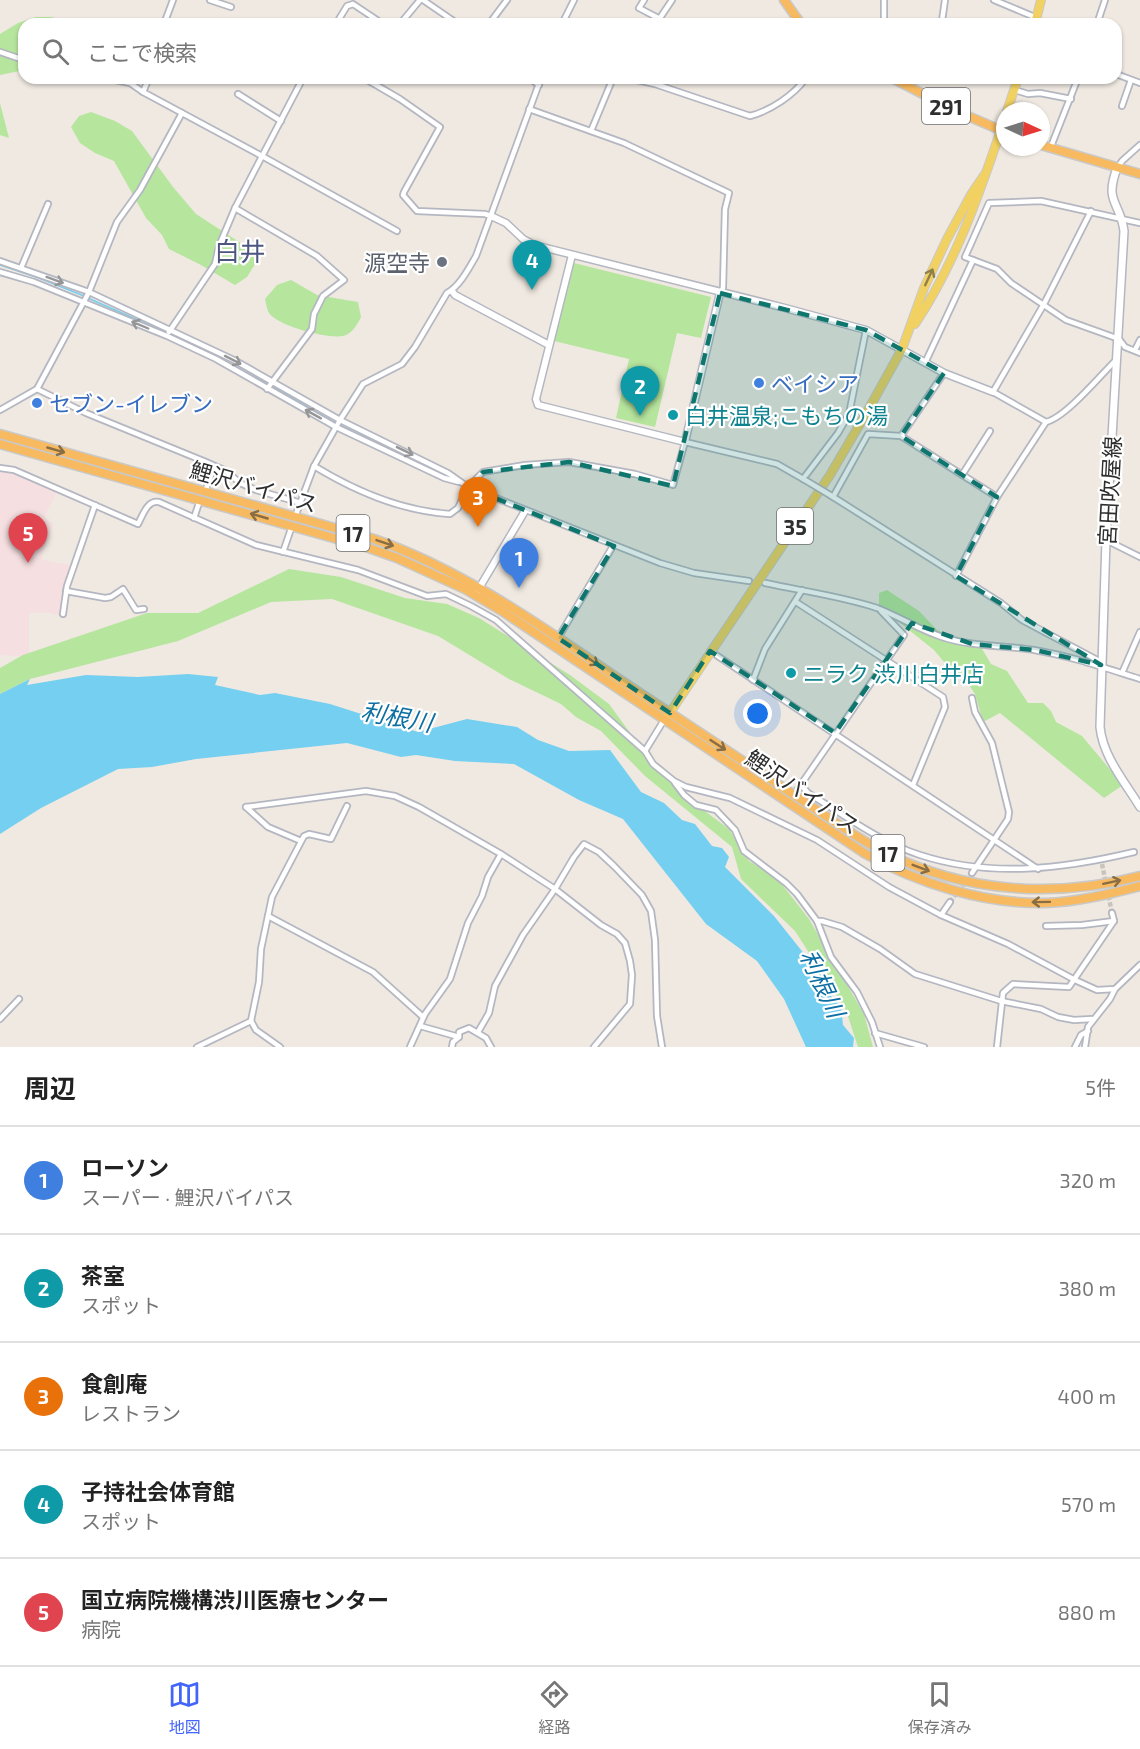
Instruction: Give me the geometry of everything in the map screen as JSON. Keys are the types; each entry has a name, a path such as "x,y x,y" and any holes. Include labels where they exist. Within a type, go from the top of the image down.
{"highway":[{"path":"784,0 797,18"},
{"name":"291","path":"904,84 996,129"},
{"path":"1050,148 1140,174"},
{"name":"鯉沢バイパス","path":"0,434 296,516 403,549 449,571 476,592 667,717 839,825 889,854 921,868 955,879 1001,887 1046,890 1091,886 1140,876"},
{"name":"鯉沢バイパス","path":"0,444 397,558 476,592 558,638 788,803 885,865 952,889 1000,900 1045,903 1092,898 1140,886"}],"main road":[{"path":"1037,18 1041,0"},
{"path":"1010,102 1016,84"},
{"name":"35","path":"909,333 943,279 977,200 996,148"},
{"name":"宮田吹屋線","path":"1118,168 1111,194 1124,231 1119,339 1115,362 1099,714 1101,741 1140,807"},
{"name":"35","path":"667,717 830,474 902,349 924,288 946,239 985,174"}],"street":[{"path":"166,18 173,0"},
{"path":"210,0 231,7"},
{"path":"406,18 422,0 449,18"},
{"path":"494,18 507,0"},
{"path":"565,18 574,0"},
{"path":"644,0 639,8 658,18"},
{"path":"661,18 672,0"},
{"path":"884,0 884,18"},
{"path":"942,18 945,0"},
{"path":"994,0 1030,18"},
{"path":"1099,18 1105,0"},
{"path":"339,18 346,6 353,4 374,18"},
{"path":"0,52 18,58"},
{"path":"1122,76 1140,83"},
{"path":"1122,106 1131,80"},
{"path":"131,84 397,231"},
{"path":"143,92 146,84"},
{"path":"169,333 215,264 219,246 235,208 300,84"},
{"path":"374,84 440,127 403,195 417,212 485,214 506,223 523,240 534,245 866,330 925,363 993,392 1046,422"},
{"path":"591,131 611,84"},
{"path":"655,84 750,116 784,99 801,84"},
{"path":"1050,138 1071,99 1076,84"},
{"path":"296,516 314,466 363,384 402,364 447,294 452,291 476,256 539,85"},
{"path":"1015,90 1028,94 1040,93 1071,99"},
{"path":"238,94 281,120"},
{"path":"314,466 359,492 406,507 442,514 454,512 468,487 483,472 525,465 569,462 635,474 674,485 720,292 723,288 725,209 729,193 624,143 530,110"},
{"path":"0,410 38,389 86,297 117,222 140,190 182,113"},
{"path":"1118,168 1122,161 1140,145"},
{"path":"1140,223 1041,201 989,203 964,257 997,270 1011,283 1066,320 1119,339 1125,347 1140,353"},
{"path":"21,268 48,204"},
{"path":"235,208 317,256 344,280 323,296 314,314 312,329 270,385"},
{"path":"993,392 1044,304 1091,211"},
{"path":"572,255 536,399 538,405 777,464 1000,603 1022,620 1101,663 1140,680"},
{"path":"925,363 973,260"},
{"path":"0,261 169,333 338,423"},
{"path":"0,272 86,297 169,333 338,423 439,468 468,487 525,511 660,563 694,573 749,581"},
{"path":"452,291 455,295 549,345"},
{"path":"804,480 849,414 866,330"},
{"path":"1135,350 1140,340"},
{"path":"956,576 997,497 1046,422 1051,421 1072,405 1115,362"},
{"path":"901,436 944,372"},
{"path":"38,389 86,413 226,471 240,483 256,490 301,503"},
{"path":"962,475 990,431"},
{"path":"831,496 868,434 901,436 997,497"},
{"path":"205,492 214,467"},
{"path":"0,468 14,470 138,524 150,503 154,501 256,545 358,570 427,596 446,594 496,620 645,751 653,764 674,781 686,787 730,798 817,840 889,887 941,915 1008,944 1075,980 1097,990 1115,989"},
{"path":"194,518 200,500"},
{"path":"63,614 66,591 95,505"},
{"path":"476,592 525,511"},
{"path":"283,552 292,526"},
{"path":"1106,540 1140,557"},
{"path":"558,638 613,546"},
{"path":"765,583 832,596 878,609 939,636 972,644 1035,650 1101,663"},
{"path":"66,591 105,598 123,589 135,610 144,609"},
{"path":"753,680 765,649 802,591"},
{"path":"796,602 943,697 945,707 913,784"},
{"path":"788,803 904,634 878,609"},
{"path":"1122,673 1140,632"},
{"path":"710,651 1038,869"},
{"path":"972,698 975,712 992,743 1009,812 1008,819 972,873"},
{"path":"645,751 667,717"},
{"path":"674,781 684,795 696,805 716,810 729,823 744,851 786,883 817,921 831,957 857,992 872,1022 880,1047"},
{"path":"801,784 808,793 880,837 920,855 1014,871 1102,862 1134,852"},
{"path":"301,841 268,827 246,807 311,797 377,792 395,796 419,807 501,854 555,889 601,925 617,934 625,943 630,961 632,975 630,1004 594,1047"},
{"path":"280,1047 256,1030 251,1021 259,982 261,949 276,887 306,834 331,839 347,806"},
{"path":"478,1032 489,1013 495,986 523,935 584,844 598,852 647,902 653,920 657,1016 662,1047"},
{"path":"410,1047 423,1017 450,979 468,923 482,896 488,877 501,854"},
{"path":"941,915 950,902"},
{"path":"997,1047 1003,993 1013,984 1066,987 1075,980 1114,921 1112,914"},
{"path":"268,916 373,972 423,1017"},
{"path":"817,921 842,927 880,949 915,974 1001,1001 1041,1009 1058,1017 1074,1020 1092,1019"},
{"path":"1046,926 1114,921"},
{"path":"1085,1047 1092,1019 1110,999 1115,989 1140,965"},
{"path":"0,1019 19,999"},
{"path":"197,1047 251,1021"},
{"path":"420,1026 459,1037"},
{"path":"452,1047 453,1042 459,1037 459,1032 469,1028 486,1038 491,1047"},
{"path":"1075,1047 1081,1035 1088,1030"},
{"path":"875,1033 924,1047"}],"highlighted area":[{"path":"720,293 866,330 944,373 901,436 997,497 956,576 1101,665 1035,650 972,644 912,623 835,733 710,651 670,713 558,638 614,546 468,487 483,472 569,462 673,486"}],"shaded area":[{"path":"2,471 57,492 44,518 53,524 42,560 70,565 61,616 50,613 29,613 29,657 0,655 0,473"}],"green space":[{"path":"18,23 18,71 0,75 0,34"},
{"path":"0,103 9,138 0,135"},
{"path":"91,112 115,121 132,131 196,214 253,251 257,261 247,277 235,285 169,249 162,235 146,218 114,161 95,153 80,143 71,127 79,116"},
{"path":"574,263 711,297 701,338 677,333 655,427 616,418 629,359 554,341"},
{"path":"291,280 317,295 358,302 361,317 356,326 343,336 326,336 292,327 274,318 268,312 265,299 277,285"},
{"path":"289,569 341,577 405,598 447,604 479,618 570,675 609,704 653,764 686,797 729,829 749,861 777,878 809,919 864,1014 873,1047 858,1047 846,1010 795,931 741,879 732,847 645,776 601,731 576,717 561,704 509,679 438,636 332,599 271,602 178,641 30,679 0,694 0,668 23,655 147,613 198,613"},
{"path":"887,590 919,611 937,630 970,646 981,647 991,664 1007,671 1028,703 1043,703 1051,711 1056,722 1082,736 1123,785 1104,798 1000,713 983,722 975,694 967,682 953,673 934,650 879,606 879,593"}],"water":[{"name":"利根川","path":"188,674 218,677 215,685 260,695 275,693 330,704 418,732 467,719 517,727 538,740 569,751 610,750 641,792 664,803 682,820 695,824 712,846 722,848 729,857 725,867 774,916 817,970 830,980 830,995 841,1006 843,1025 854,1038 853,1047 806,1047 784,999 757,961 706,924 623,819 579,800 514,764 455,761 416,755 401,757 347,743 196,759 152,767 118,769 41,808 0,834 0,694 30,679 27,685 86,675 138,677"}],"waterway":[{"path":"0,265 84,296"},
{"path":"88,298 190,343 268,384"},
{"path":"272,386 335,423"},
{"path":"339,425 444,475"}],"tunnel":[{"path":"1102,864 1112,913"},
{"path":"950,902 972,873"}],"place":[{"name":"源空寺","path":"442,262"},
{"name":"子持社会体育館","path":"532,290"},
{"name":"ベイシア","path":"759,383"},
{"name":"セブン-イレブン","path":"37,403"},
{"name":"白井温泉;こもちの湯","path":"673,415"},
{"name":"茶室","path":"640,416"},
{"name":"食創庵","path":"478,527"},
{"name":"国立病院機構渋川医療センター","path":"28,563"},
{"name":"ローソン","path":"519,588"},
{"name":"ニラク 渋川白井店","path":"791,673"}],"district":[{"name":"白井","path":"240,250"}]}
